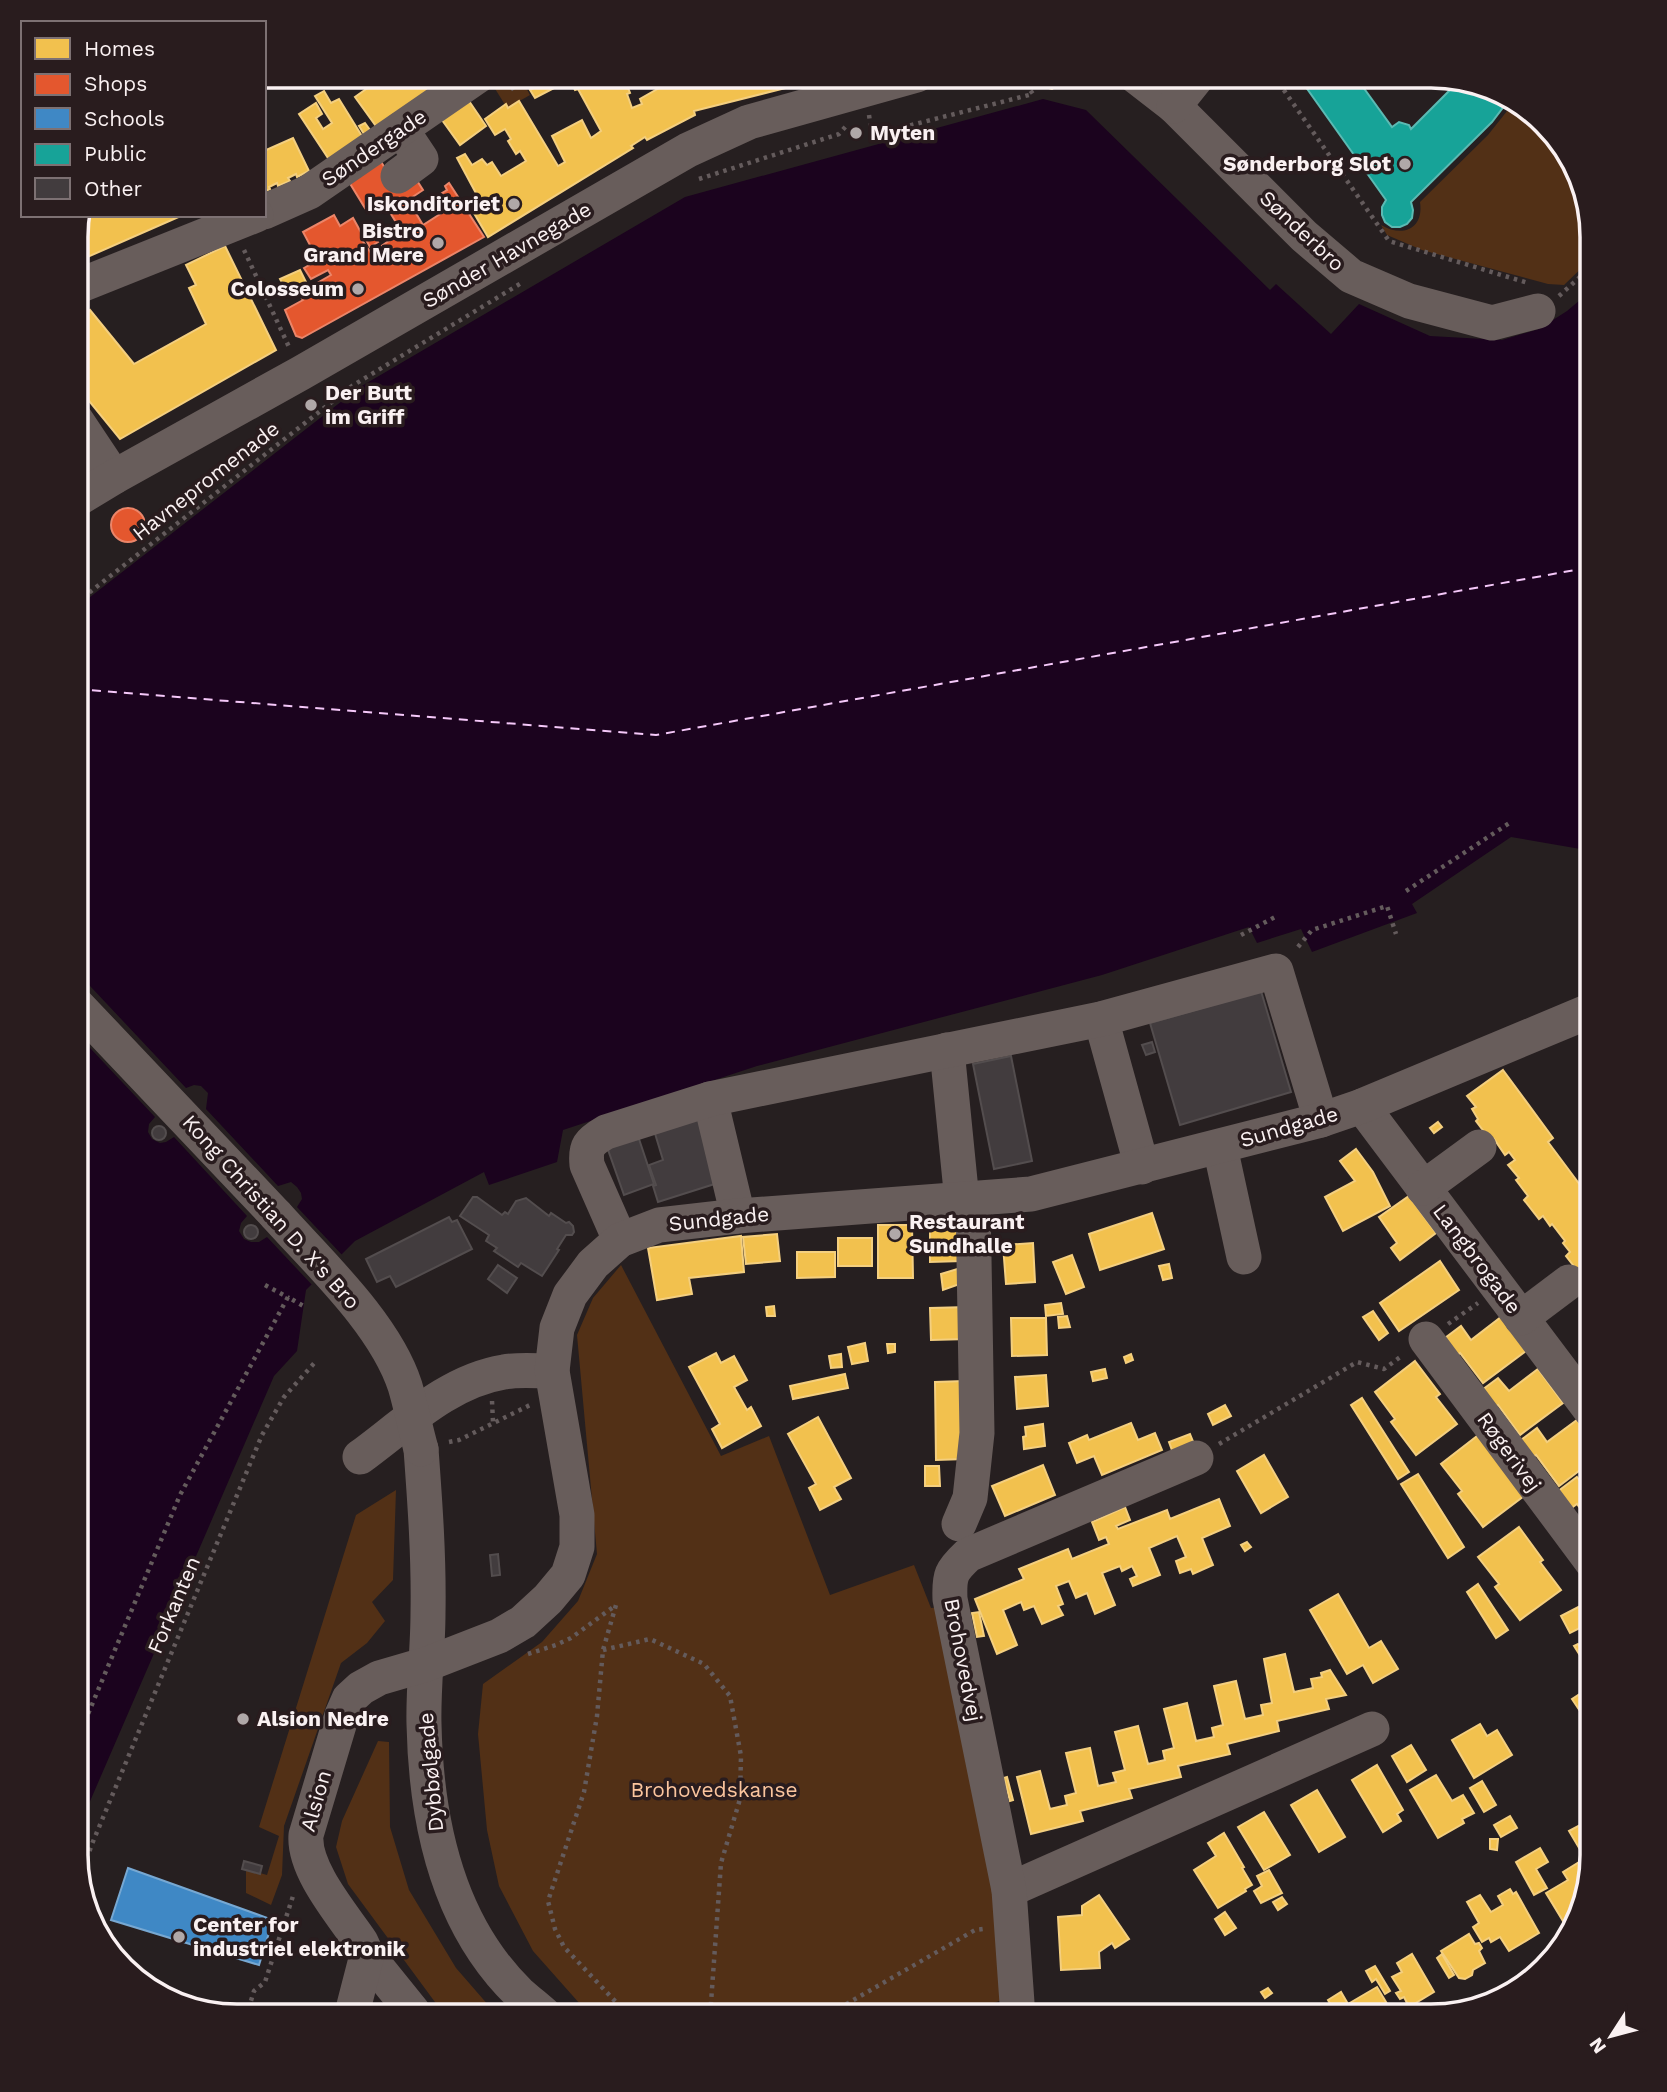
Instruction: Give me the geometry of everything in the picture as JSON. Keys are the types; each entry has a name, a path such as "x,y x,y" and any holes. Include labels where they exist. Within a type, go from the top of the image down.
{"street":[{"name":"Søndergade","path":"266,211 309,192 460,88"},
{"name":"Sønder Havnegade","path":"88,493 688,150 749,122 850,88"},
{"name":"Sønderbro","path":"1151,88 1174,106 1304,236 1351,276 1409,301 1492,323 1546,295"},
{"path":"1174,106 1188,88"},
{"path":"398,176 421,159 401,129"},
{"path":"88,282 244,220"},
{"path":"88,438 114,477"},
{"path":"620,1240 587,1165 586,1152 592,1140 606,1132 710,1099 1101,1019 1276,971 1321,1120"},
{"name":"Sundgade","path":"427,1664 499,1636 523,1622 548,1599 568,1575 577,1547 577,1516 555,1385 557,1328 570,1295 593,1264 620,1240 659,1225 738,1216 1031,1194 1321,1120 1362,1106 1580,1015"},
{"name":"Kong Christian D. X's Bro","path":"88,1017 201,1134 365,1315 388,1349 404,1384 421,1449"},
{"path":"1101,1019 1142,1167"},
{"path":"947,1051 967,1200 977,1433 970,1498 959,1524"},
{"path":"710,1099 738,1216"},
{"name":"Langbrogade","path":"1362,1106 1580,1396"},
{"path":"1220,1147 1244,1257"},
{"path":"1423,1188 1479,1147"},
{"path":"1521,1318 1569,1282"},
{"name":"Røgerivej","path":"1426,1339 1580,1546"},
{"path":"360,1457 448,1392 476,1379 505,1371 555,1385"},
{"name":"Dybbølgade","path":"421,1449 429,1609 424,1724 435,1832 447,1876 464,1918 489,1957 518,1992 532,2004"},
{"name":"Brohovedvej","path":"1017,2004 1009,1890 950,1599 949,1584 954,1567 968,1555 1196,1458"},
{"name":"Alsion","path":"407,2004 367,1955 310,1866 305,1847 306,1835 349,1699 361,1688 379,1678 427,1664"},
{"path":"1009,1890 1372,1729"},
{"path":"354,2004 367,1955"}],"path":[{"path":"512,88 516,93"},
{"path":"872,135 1033,94 1029,88"},
{"path":"1283,88 1389,241 1546,295 1580,274"},
{"path":"690,182 839,134 849,124"},
{"path":"244,220 301,373"},
{"name":"Havnepromenade","path":"88,594 352,386 526,279"},
{"path":"1406,891 1511,822"},
{"path":"1298,947 1312,930 1387,906 1396,934"},
{"path":"1241,935 1277,916"},
{"path":"88,1714 180,1495 286,1297 265,1284"},
{"path":"1196,1458 1357,1362 1384,1369 1499,1289"},
{"name":"Forkanten","path":"88,1856 262,1435 284,1397 317,1360"},
{"path":"459,1440 536,1402 555,1385"},
{"path":"556,1645 571,1638 616,1605 603,1650 597,1716 584,1792 548,1901 555,1929 564,1947 618,2004"},
{"path":"603,1650 650,1639 704,1664 730,1696 741,1756 740,1799 721,1863 711,2004"},
{"path":"250,2004 254,1990 265,1982 295,1889 310,1866"},
{"path":"847,2004 975,1930 1012,1925"}],"green space":[{"path":"495,88 526,88 530,95 507,108"},
{"path":"1508,109 1542,138 1564,171 1578,217 1580,270 1564,285 1548,284 1422,250 1387,235 1381,225 1404,231 1415,225 1419,219 1420,202 1488,135"},
{"name":"Brohovedskanse","path":"621,1265 721,1456 769,1436 830,1595 914,1565 931,1608 941,1607 998,1899 1005,1999 991,2004 580,2004 533,1951 499,1886 487,1830 478,1734 483,1684 542,1642 578,1601 597,1554 577,1335 593,1298"},
{"path":"396,1490 393,1580 372,1602 385,1621 367,1643 341,1663 284,1826 282,1875 271,1905 246,1893 246,1869 267,1875 279,1836 259,1827 356,1515"},
{"path":"378,1741 389,1742 390,1827 409,1890 456,1968 487,2004 436,2004 348,1884 336,1847 342,1821"}],"shaded area":[{"path":"1043,99 1086,110 1270,290 1276,284 1331,334 1359,304 1430,336 1502,340 1539,329 1580,300 1580,849 1511,837 1412,904 1417,913 1312,952 1301,929 1257,943 1249,927 1102,975 757,1066 563,1130 557,1162 489,1185 484,1172 355,1241 306,1290 297,1351 274,1376 88,1806 88,599 360,387 685,197"}],"pier":[{"path":"88,984 186,1088 201,1086 208,1093 206,1109 278,1186 291,1182 297,1187 302,1199 297,1207 344,1257 314,1287 267,1237 259,1242 244,1239 239,1231 247,1216 174,1137 160,1143 152,1139 148,1132 149,1124 155,1117 88,1046"}],"building: Homes":[{"path":"368,88 445,88 381,133 355,97"},
{"path":"386,88 441,88 404,114"},
{"path":"534,88 554,88 535,98 530,90"},
{"path":"574,88 628,88 630,93 627,94 632,108 642,104 640,99 659,88 785,88 694,111 695,115 647,140 645,137 631,146 633,148 488,237 468,203 478,197 457,158 465,154 472,165 482,159 487,165 492,162 501,176 526,161 520,151 516,154 505,129 495,135 485,119 506,104 508,108 519,101 558,166 565,162 552,136 582,120 591,138 601,131 578,89"},
{"path":"324,91 331,103 339,99 365,141 332,164 299,114 316,103 322,114 316,118 323,129 332,123 315,96"},
{"path":"469,101 486,126 460,145 442,120"},
{"path":"365,123 370,130 364,134 359,126"},
{"path":"293,138 309,171 297,177 296,174 288,178 290,181 278,186 277,183 266,191 266,150"},
{"path":"89,217 178,217 88,257"},
{"path":"225,246 276,350 120,439 88,400 88,312 90,310 134,364 206,324 189,288 196,285 186,265"},
{"path":"300,270 306,282 287,292 280,279"},
{"path":"1503,1070 1553,1138 1548,1142 1580,1185 1580,1274 1566,1256 1570,1252 1563,1243 1565,1241 1543,1216 1539,1219 1524,1200 1528,1196 1516,1180 1519,1178 1508,1165 1515,1160 1509,1152 1505,1155 1494,1139 1491,1141 1476,1121 1478,1119 1472,1109 1476,1107 1467,1096"},
{"path":"1438,1122 1442,1127 1434,1133 1430,1128"},
{"path":"1356,1149 1373,1172 1390,1206 1343,1231 1325,1197 1355,1181 1340,1161"},
{"path":"1409,1196 1436,1233 1400,1260 1391,1248 1397,1243 1379,1217"},
{"path":"1152,1213 1164,1249 1100,1270 1089,1234"},
{"path":"878,1225 912,1225 913,1278 878,1278"},
{"path":"930,1230 961,1230 962,1261 930,1262"},
{"path":"777,1234 780,1261 746,1264 743,1237"},
{"path":"741,1236 744,1272 689,1278 692,1294 657,1300 648,1248"},
{"path":"838,1238 872,1238 872,1266 838,1266"},
{"path":"1033,1243 1035,1282 1006,1284 1003,1245"},
{"path":"797,1252 835,1252 835,1277 797,1278"},
{"path":"1072,1255 1084,1287 1066,1294 1053,1262"},
{"path":"1440,1261 1459,1290 1399,1331 1380,1303"},
{"path":"1169,1264 1172,1278 1163,1280 1159,1266"},
{"path":"967,1266 968,1281 943,1290 941,1274"},
{"path":"1061,1303 1063,1314 1046,1316 1045,1305"},
{"path":"774,1306 775,1316 767,1316 766,1307"},
{"path":"968,1307 968,1339 931,1340 930,1308"},
{"path":"1373,1311 1388,1333 1379,1340 1363,1317"},
{"path":"1067,1316 1070,1327 1059,1328 1058,1317"},
{"path":"1501,1317 1526,1351 1483,1383 1460,1353 1454,1358 1441,1341 1461,1326 1471,1340"},
{"path":"1011,1318 1046,1318 1047,1355 1012,1356"},
{"path":"865,1343 868,1361 852,1364 848,1347"},
{"path":"887,1344 895,1344 895,1352 888,1353"},
{"path":"716,1353 721,1363 734,1356 747,1380 734,1387 747,1410 751,1407 761,1426 722,1448 712,1429 720,1424 689,1367"},
{"path":"841,1354 842,1367 831,1368 829,1356"},
{"path":"1131,1354 1133,1360 1126,1363 1124,1357"},
{"path":"1415,1361 1440,1394 1436,1397 1457,1424 1416,1455 1391,1422 1395,1419 1375,1392"},
{"path":"1105,1369 1107,1378 1093,1381 1091,1372"},
{"path":"1538,1369 1563,1403 1520,1435 1498,1405 1491,1410 1478,1393 1498,1378 1509,1391"},
{"path":"845,1374 848,1388 793,1399 790,1386"},
{"path":"1046,1375 1048,1406 1017,1409 1015,1377"},
{"path":"964,1381 965,1459 936,1460 935,1382"},
{"path":"1362,1398 1409,1472 1398,1479 1351,1405"},
{"path":"1225,1405 1231,1416 1213,1425 1208,1414"},
{"path":"818,1417 851,1478 834,1487 841,1499 820,1510 809,1488 816,1484 788,1434"},
{"path":"1577,1420 1580,1424 1580,1470 1559,1486 1536,1455 1529,1460 1517,1443 1537,1428 1547,1442"},
{"path":"1131,1423 1138,1440 1155,1433 1162,1450 1102,1475 1094,1456 1077,1463 1069,1443 1087,1435 1089,1440"},
{"path":"1043,1424 1045,1446 1024,1449 1025,1427"},
{"path":"1481,1433 1524,1496 1483,1527 1458,1494 1462,1491 1441,1464"},
{"path":"1190,1434 1194,1444 1173,1453 1169,1442"},
{"path":"1264,1455 1288,1497 1261,1513 1237,1471"},
{"path":"1043,1465 1055,1495 1005,1516 992,1486"},
{"path":"925,1466 939,1466 940,1486 925,1486"},
{"path":"1418,1474 1464,1547 1448,1558 1401,1484"},
{"path":"1577,1477 1580,1481 1580,1508 1577,1504 1570,1509 1557,1492"},
{"path":"1219,1499 1230,1526 1202,1538 1213,1565 1193,1574 1191,1569 1180,1573 1176,1561 1186,1557 1177,1536 1149,1548 1160,1575 1133,1586 1130,1579 1137,1576 1132,1566 1122,1571 1120,1566 1102,1573 1115,1605 1095,1614 1087,1593 1076,1598 1069,1581 1056,1586 1063,1604 1058,1606 1063,1615 1042,1624 1034,1606 1024,1610 1021,1602 1003,1610 1017,1645 997,1654 975,1599 1024,1579 1019,1569 1068,1549 1072,1559 1109,1544 1106,1537 1099,1540 1092,1522 1125,1507 1130,1520 1116,1526 1118,1529 1167,1510 1170,1519"},
{"path":"1519,1527 1561,1590 1520,1620 1495,1587 1499,1584 1478,1557"},
{"path":"1247,1542 1251,1547 1245,1551 1241,1545"},
{"path":"1478,1584 1508,1630 1496,1638 1467,1592"},
{"path":"1338,1594 1369,1648 1381,1641 1398,1669 1373,1683 1363,1665 1347,1674 1310,1610"},
{"path":"1580,1606 1580,1628 1570,1633 1561,1616"},
{"path":"979,1612 984,1636 977,1637 972,1613"},
{"path":"1578,1644 1580,1647 1580,1655 1574,1646"},
{"path":"1285,1654 1294,1692 1313,1688 1311,1679 1322,1677 1321,1673 1330,1670 1346,1695 1326,1699 1329,1709 1277,1721 1279,1731 1227,1744 1230,1754 1178,1766 1181,1777 1129,1789 1132,1798 1080,1811 1083,1821 1031,1834 1017,1777 1040,1771 1050,1809 1067,1805 1065,1796 1076,1793 1066,1753 1090,1748 1098,1786 1116,1782 1113,1773 1125,1770 1115,1732 1138,1726 1148,1764 1165,1760 1163,1751 1174,1748 1164,1709 1187,1703 1196,1741 1214,1737 1212,1728 1223,1725 1214,1686 1236,1681 1245,1719 1263,1715 1261,1705 1272,1703 1264,1659"},
{"path":"1580,1694 1580,1711 1572,1699"},
{"path":"1480,1724 1487,1736 1497,1730 1512,1755 1474,1778 1452,1740"},
{"path":"1411,1745 1426,1770 1407,1782 1392,1756"},
{"path":"1377,1765 1403,1810 1397,1814 1401,1821 1383,1832 1352,1780"},
{"path":"1436,1775 1452,1801 1463,1795 1474,1813 1462,1819 1464,1823 1438,1838 1410,1790"},
{"path":"1007,1777 1013,1800 1010,1801 1004,1778"},
{"path":"1482,1781 1496,1805 1484,1812 1470,1788"},
{"path":"1317,1790 1345,1837 1319,1852 1291,1805"},
{"path":"1264,1812 1290,1855 1264,1870 1238,1827"},
{"path":"1510,1816 1517,1828 1501,1837 1494,1825"},
{"path":"1580,1825 1580,1850 1569,1831"},
{"path":"1224,1833 1252,1885 1218,1908 1194,1870 1216,1856 1208,1843"},
{"path":"1490,1839 1498,1839 1497,1850 1490,1849"},
{"path":"1540,1848 1548,1862 1536,1869 1547,1888 1534,1895 1516,1862"},
{"path":"1579,1862 1572,1903 1563,1921 1546,1893 1568,1880 1563,1872"},
{"path":"1269,1870 1282,1893 1261,1903 1254,1891 1262,1886 1257,1876"},
{"path":"1510,1889 1513,1894 1516,1892 1539,1933 1509,1951 1500,1937 1491,1942 1489,1938 1482,1942 1473,1927 1479,1923 1467,1902 1480,1895 1491,1912 1503,1905 1498,1896"},
{"path":"1099,1895 1129,1939 1115,1948 1112,1943 1099,1952 1100,1968 1061,1970 1058,1917 1082,1915 1082,1906"},
{"path":"1282,1897 1287,1904 1278,1910 1273,1902"},
{"path":"1225,1912 1236,1928 1225,1935 1215,1919"},
{"path":"1469,1934 1475,1944 1479,1943 1482,1948 1479,1951 1485,1963 1465,1979 1459,1978 1441,1951"},
{"path":"1412,1954 1434,1992 1414,2004 1408,2004 1404,1997 1400,1999 1396,1993 1401,1991 1392,1977 1402,1972 1397,1963"},
{"path":"1442,1954 1454,1975 1449,1978 1437,1958"},
{"path":"1375,1966 1390,1991 1385,1994 1376,1979 1372,1982 1366,1971"},
{"path":"1377,1987 1387,2004 1348,2004"},
{"path":"1268,1988 1272,1993 1265,1998 1261,1992"},
{"path":"1341,1992 1348,2004 1330,2004 1328,2000"}],"building: Shops":[{"path":"378,157 397,187 414,176 423,190 408,200 423,225 451,207 442,193 447,190 445,186 449,183 484,237 302,338 296,336 285,310 303,300 299,294 331,275 328,270 311,279 304,268 318,260 303,232 334,215 340,226 353,218 363,236 371,231 378,242 370,247 365,238 362,240 371,253 402,232 381,198 365,208 349,182"},
{"path":"128,508 140,513 145,525 140,537 128,542 116,537 111,525 116,513"}],"building: Schools":[{"path":"128,1868 273,1920 259,1965 111,1920"}],"building: Public":[{"name":"Sønderborg Slot","path":"1307,88 1364,88 1392,127 1399,122 1409,125 1411,129 1451,89 1504,106 1492,122 1411,202 1412,218 1407,224 1392,227 1385,222 1382,207 1386,200"}],"building: Other":[{"path":"1261,991 1291,1092 1180,1125 1150,1023"},
{"path":"1152,1042 1155,1052 1146,1055 1142,1045"},
{"path":"1011,1056 1032,1161 994,1169 973,1064"},
{"path":"702,1112 724,1181 658,1202 649,1165 663,1160 653,1127"},
{"path":"159,1126 164,1128 164,1138 159,1140 154,1138 152,1133 154,1128"},
{"path":"637,1133 654,1184 624,1195 606,1144"},
{"path":"473,1197 477,1197 502,1215 505,1212 508,1214 516,1201 526,1198 549,1216 551,1213 566,1223 569,1222 574,1232 572,1235 566,1235 542,1276 521,1263 518,1267 494,1251 497,1248 486,1241 489,1235 460,1216"},
{"path":"449,1217 452,1222 457,1220 472,1249 396,1287 390,1276 377,1282 366,1259"},
{"path":"248,1225 254,1225 258,1232 254,1239 248,1239 244,1235 244,1229"},
{"path":"498,1265 517,1278 507,1293 488,1279"},
{"path":"498,1554 500,1575 492,1576 490,1555"},
{"path":"244,1861 262,1866 260,1874 242,1869"}],"ferry route":[{"path":"88,690 656,735 1580,569"}],"place":[{"name":"Myten","path":"856,133"},
{"name":"Sønderborg Slot","path":"1405,164"},
{"name":"Iskonditoriet","path":"514,204"},
{"name":"Bistro Grand Mere","path":"438,243"},
{"name":"Colosseum","path":"358,289"},
{"name":"Der Butt im Griff","path":"311,405"},
{"name":"Restaurant Sundhalle","path":"895,1234"},
{"name":"Alsion Nedre","path":"243,1719"},
{"name":"Center for industriel elektronik","path":"179,1937"}]}
